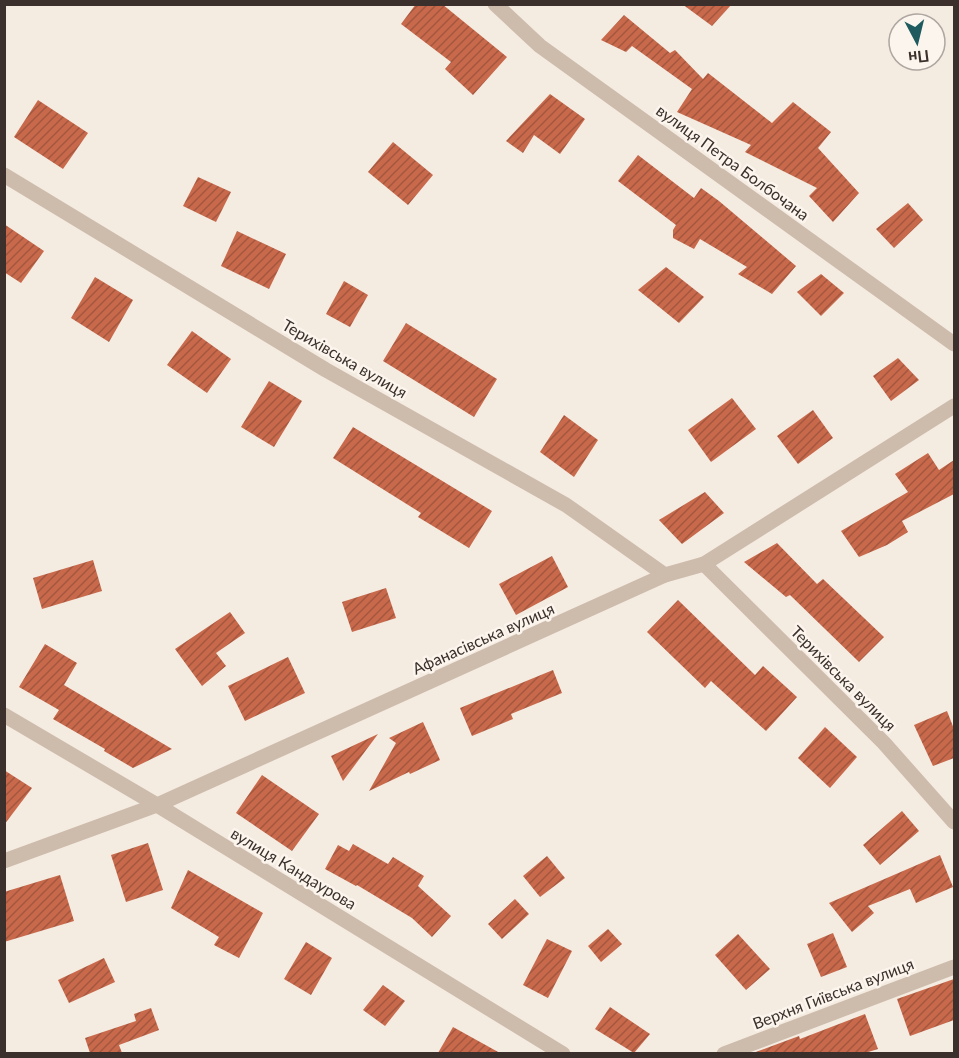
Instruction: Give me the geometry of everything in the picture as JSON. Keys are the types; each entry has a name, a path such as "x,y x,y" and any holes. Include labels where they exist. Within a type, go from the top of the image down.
{"street":[{"name":"вулиця Петра Болбочана","path":"495,4 540,46 954,344"},
{"name":"Терихівська вулиця","path":"4,175 326,370 566,505 665,575"},
{"name":"Афанасівська вулиця","path":"4,861 157,805 665,575 704,564 954,406"},
{"name":"Терихівська вулиця","path":"704,564 884,742 954,822"},
{"name":"вулиця Кандаурова","path":"4,715 157,805 563,1053"},
{"name":"Верхня Гиївська вулиця","path":"724,1053 954,967"}],"building":[{"path":"416,4 442,4 507,57 473,95 445,69 451,62 401,24"},
{"path":"682,4 732,4 712,26"},
{"path":"624,15 670,53 675,50 703,79 708,73 772,123 793,102 831,132 818,148 859,193 833,222 809,196 817,188 745,152 751,145 677,112 692,89 632,46 626,52 601,40"},
{"path":"550,94 585,119 560,154 534,135 523,153 506,141"},
{"path":"38,100 88,133 63,169 14,137"},
{"path":"393,142 433,175 408,205 368,172"},
{"path":"638,155 694,198 701,188 796,266 772,294 738,274 747,267 700,239 694,249 673,238 676,225 618,181"},
{"path":"198,177 231,192 216,222 183,206"},
{"path":"908,203 923,220 894,248 876,229"},
{"path":"4,224 44,251 21,283 4,272"},
{"path":"237,231 286,254 269,289 221,266"},
{"path":"666,267 704,297 679,323 638,290"},
{"path":"821,274 844,293 821,316 797,292"},
{"path":"95,277 133,300 109,342 71,318"},
{"path":"344,281 368,295 350,327 326,314"},
{"path":"406,323 497,379 474,417 383,361"},
{"path":"192,331 231,359 207,393 167,365"},
{"path":"898,358 919,380 891,401 873,376"},
{"path":"269,381 302,401 274,447 241,427"},
{"path":"732,398 756,429 711,462 688,430"},
{"path":"813,410 833,438 798,464 777,436"},
{"path":"564,415 598,440 574,477 540,452"},
{"path":"353,427 492,511 469,548 418,517 421,513 333,458"},
{"path":"928,453 939,470 954,460 954,494 902,521 908,532 887,545 859,557 841,531 908,492 895,474"},
{"path":"705,492 724,513 682,544 659,520"},
{"path":"777,543 817,584 823,579 884,637 859,662 790,595 786,597 744,562"},
{"path":"552,556 568,587 516,615 499,584"},
{"path":"93,560 102,591 42,609 33,578"},
{"path":"386,588 396,618 352,632 342,602"},
{"path":"678,600 755,675 763,666 797,697 766,731 711,681 705,688 647,632"},
{"path":"230,612 245,633 216,653 226,666 202,686 175,649"},
{"path":"45,644 77,663 64,685 172,749 133,768 53,719 59,710 19,687"},
{"path":"288,657 305,693 245,721 228,686"},
{"path":"553,670 562,693 511,714 513,719 472,736 460,708"},
{"path":"947,711 954,729 954,758 933,766 914,725"},
{"path":"423,722 440,760 369,791 396,743 389,738"},
{"path":"825,727 857,757 830,788 798,758"},
{"path":"378,734 343,781 331,756"},
{"path":"4,770 32,788 4,825"},
{"path":"262,775 319,814 292,851 236,813"},
{"path":"902,811 919,831 880,865 863,845"},
{"path":"148,843 163,890 126,902 111,855"},
{"path":"353,844 388,864 393,857 424,876 418,886 451,916 432,937 412,918 325,869 338,845 349,851"},
{"path":"940,855 953,887 916,903 910,889 868,906 874,913 852,932 829,903"},
{"path":"547,856 565,878 540,897 523,876"},
{"path":"188,870 263,913 239,958 214,945 219,937 171,908"},
{"path":"60,875 74,921 4,942 4,892"},
{"path":"515,899 529,914 502,939 488,924"},
{"path":"608,929 622,944 601,962 588,946"},
{"path":"833,933 847,967 821,977 807,944"},
{"path":"738,934 770,969 746,990 715,955"},
{"path":"547,939 572,951 548,998 523,985"},
{"path":"306,942 332,958 311,995 284,979"},
{"path":"104,958 115,982 69,1003 58,980"},
{"path":"954,979 954,1020 910,1036 897,999"},
{"path":"383,985 405,1001 385,1026 363,1010"},
{"path":"610,1007 650,1034 634,1053 595,1029"},
{"path":"151,1008 159,1030 119,1045 122,1053 90,1053 85,1038 136,1021 134,1014"},
{"path":"865,1014 878,1049 865,1053 753,1053 799,1036 800,1039"},
{"path":"453,1027 500,1053 438,1053"}]}
